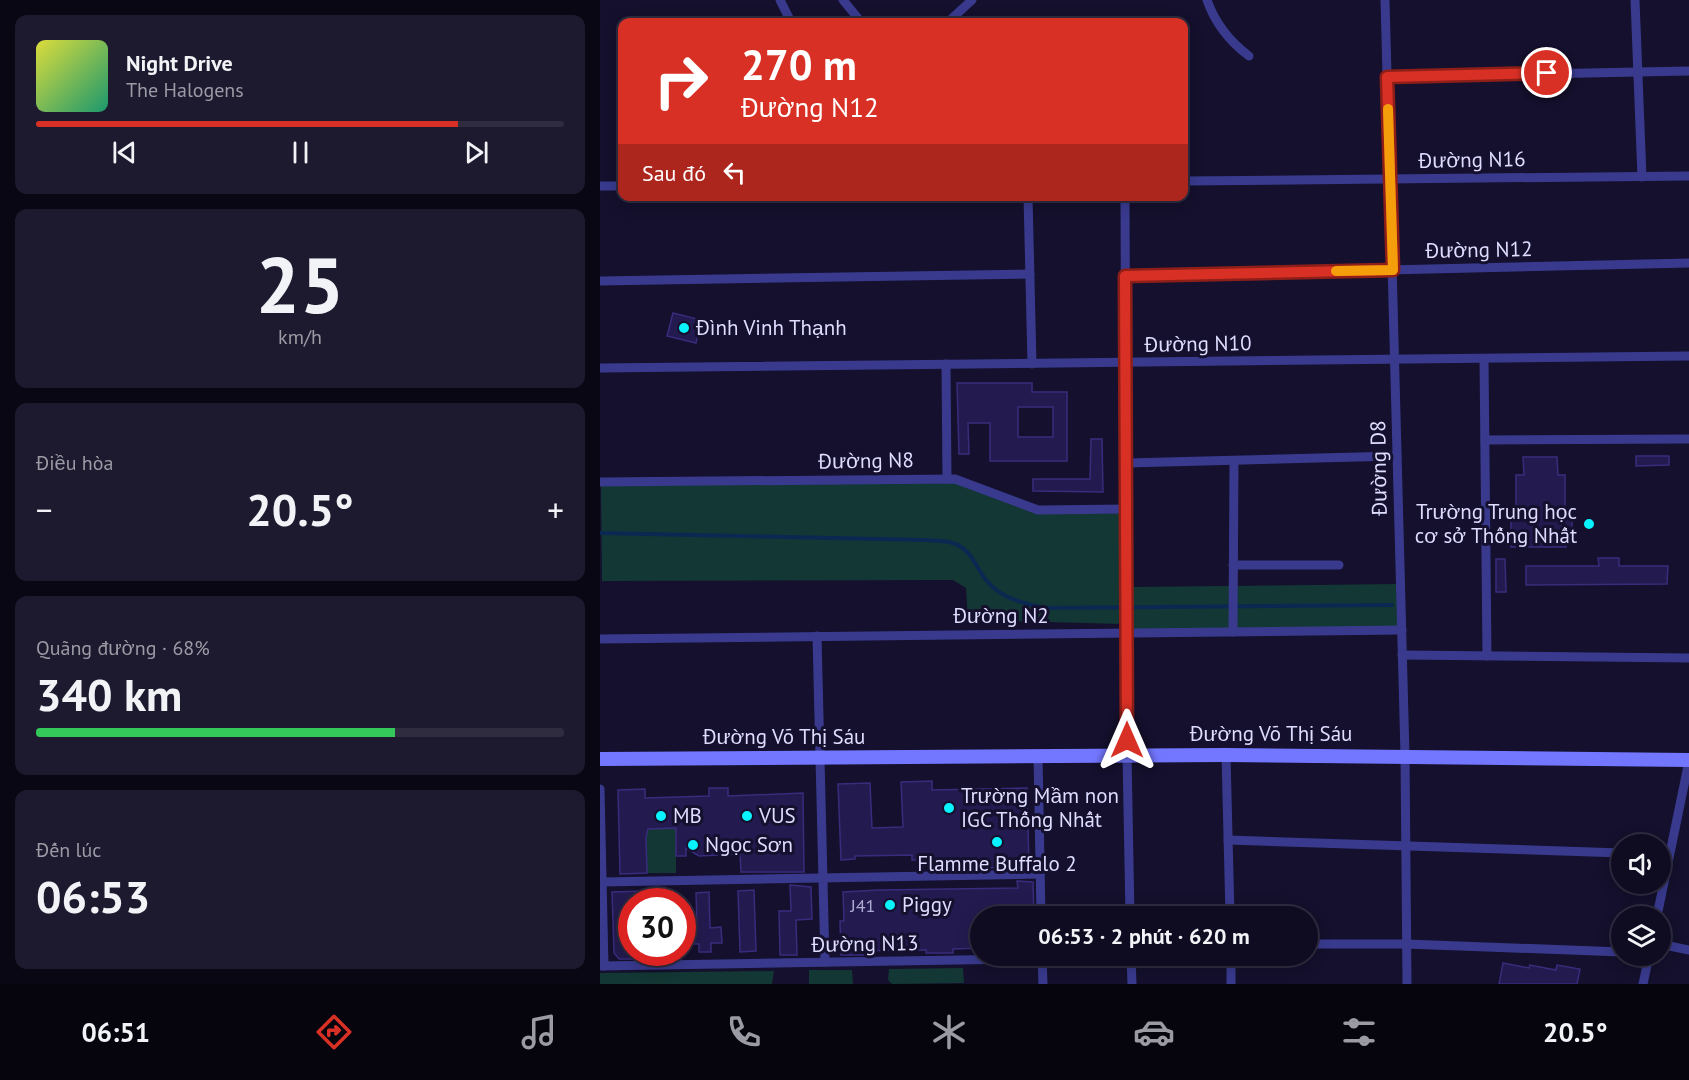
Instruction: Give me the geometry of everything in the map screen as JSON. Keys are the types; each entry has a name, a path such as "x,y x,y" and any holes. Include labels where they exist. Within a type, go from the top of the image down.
{"main road":[{"name":"Đường Võ Thị Sáu","path":"600,759 1226,754 1689,760"}],"street":[{"path":"780,0 789,18"},
{"path":"843,0 858,18"},
{"path":"951,18 961,4 972,0"},
{"path":"1207,0 1216,24 1249,56"},
{"name":"Đường D8","path":"1385,0 1405,755 1407,984"},
{"path":"1635,0 1642,177"},
{"path":"1387,77 1689,71"},
{"name":"Đường N16","path":"1188,181 1689,176"},
{"path":"600,186 618,186"},
{"path":"1028,201 1032,363"},
{"path":"1125,201 1130,906"},
{"name":"Đường N12","path":"1125,276 1689,263"},
{"path":"600,282 1030,274"},
{"name":"Đường N10","path":"600,368 1689,356"},
{"path":"1484,359 1487,656"},
{"path":"946,364 947,478"},
{"path":"1485,440 1689,439"},
{"path":"1127,464 1397,456"},
{"path":"1233,632 1234,460"},
{"name":"Đường N8","path":"600,482 955,478 1038,510 1127,509"},
{"path":"1233,565 1339,565"},
{"name":"Đường N2","path":"600,639 1402,630"},
{"path":"817,636 825,962"},
{"path":"1402,655 1689,658"},
{"path":"1226,754 1230,906"},
{"path":"1038,756 1041,906"},
{"path":"1670,834 1689,760"},
{"path":"600,789 602,966"},
{"path":"1228,840 1611,853"},
{"path":"602,882 1040,874"},
{"path":"1318,944 1406,944 1611,952"},
{"path":"1671,946 1689,950"},
{"name":"Đường N13","path":"602,966 970,959"},
{"path":"1042,966 1043,984"},
{"path":"1131,966 1132,984"},
{"path":"1231,966 1231,984"},
{"path":"1643,984 1647,966"}],"green space":[{"path":"954,482 1037,514 1123,513 1124,624 968,620 966,588 953,580 602,581 601,486"},
{"path":"1398,584 1399,627 1132,634 1132,587"},
{"path":"676,828 676,873 647,873 646,829"},
{"path":"963,968 964,983 892,984 888,980 889,969"},
{"path":"809,970 852,970 853,984 809,984"},
{"path":"774,971 772,984 600,984 600,973"}],"building":[{"name":"Đình Vinh Thạnh","path":"673,313 701,320 696,343 667,336"},
{"path":"957,383 1032,383 1032,392 1067,392 1067,461 990,461 990,423 968,423 969,454 959,454","holes":["1018,407 1053,407 1053,437 1018,437"]},
{"path":"1091,439 1102,439 1103,492 1033,491 1033,479 1090,479"},
{"path":"1636,456 1669,456 1669,465 1636,466"},
{"path":"1523,457 1557,457 1558,475 1565,475 1565,512 1572,512 1572,542 1566,543 1566,547 1511,547 1511,513 1516,513 1516,475 1524,475"},
{"path":"1598,558 1619,558 1619,566 1668,566 1667,584 1526,585 1526,566 1599,566"},
{"path":"1496,559 1505,559 1506,592 1496,592"},
{"path":"932,781 932,790 1027,788 1029,867 966,868 965,859 912,860 912,855 855,856 855,859 841,860 838,784 870,783 872,828 903,827 901,782"},
{"path":"709,788 728,788 728,796 803,793 804,872 741,872 740,854 699,856 686,848 686,856 676,856 676,828 648,829 646,837 647,873 620,874 618,790 645,789 645,798 709,796"},
{"path":"1017,881 1033,882 1034,906 970,906 970,948 953,949 953,953 898,950 865,951 865,955 841,955 840,921 844,921 843,892 1018,888"},
{"path":"790,885 811,887 812,919 796,920 797,955 780,955 779,911 791,911"},
{"path":"754,890 756,951 740,952 738,891"},
{"path":"612,892 618,892 618,958 614,953"},
{"path":"709,892 710,928 721,927 722,943 711,943 711,952 699,952 699,944 696,944 696,893"},
{"path":"1503,963 1529,968 1530,965 1556,970 1557,965 1580,969 1577,984 1499,984"}],"waterway":[{"path":"600,533 948,542 965,550 986,580 999,592 1022,602 1048,608 1392,605"}],"slow traffic":[{"path":"1336,271 1393,270 1388,109"}],"place":[{"name":"Đình Vinh Thạnh","path":"684,328"},
{"name":"Trường Trung học cơ sở Thống Nhất","path":"1589,524"},
{"name":"Trường Mầm non IGC Thống Nhất","path":"949,808"},
{"name":"MB","path":"661,816"},
{"name":"VUS","path":"747,816"},
{"name":"Flamme Buffalo 2","path":"997,842"},
{"name":"Ngọc Sơn","path":"693,845"},
{"name":"Piggy","path":"890,905"}],"route":[{"path":"1127,740 1125,276 1393,270 1387,77 1547,73"}]}
